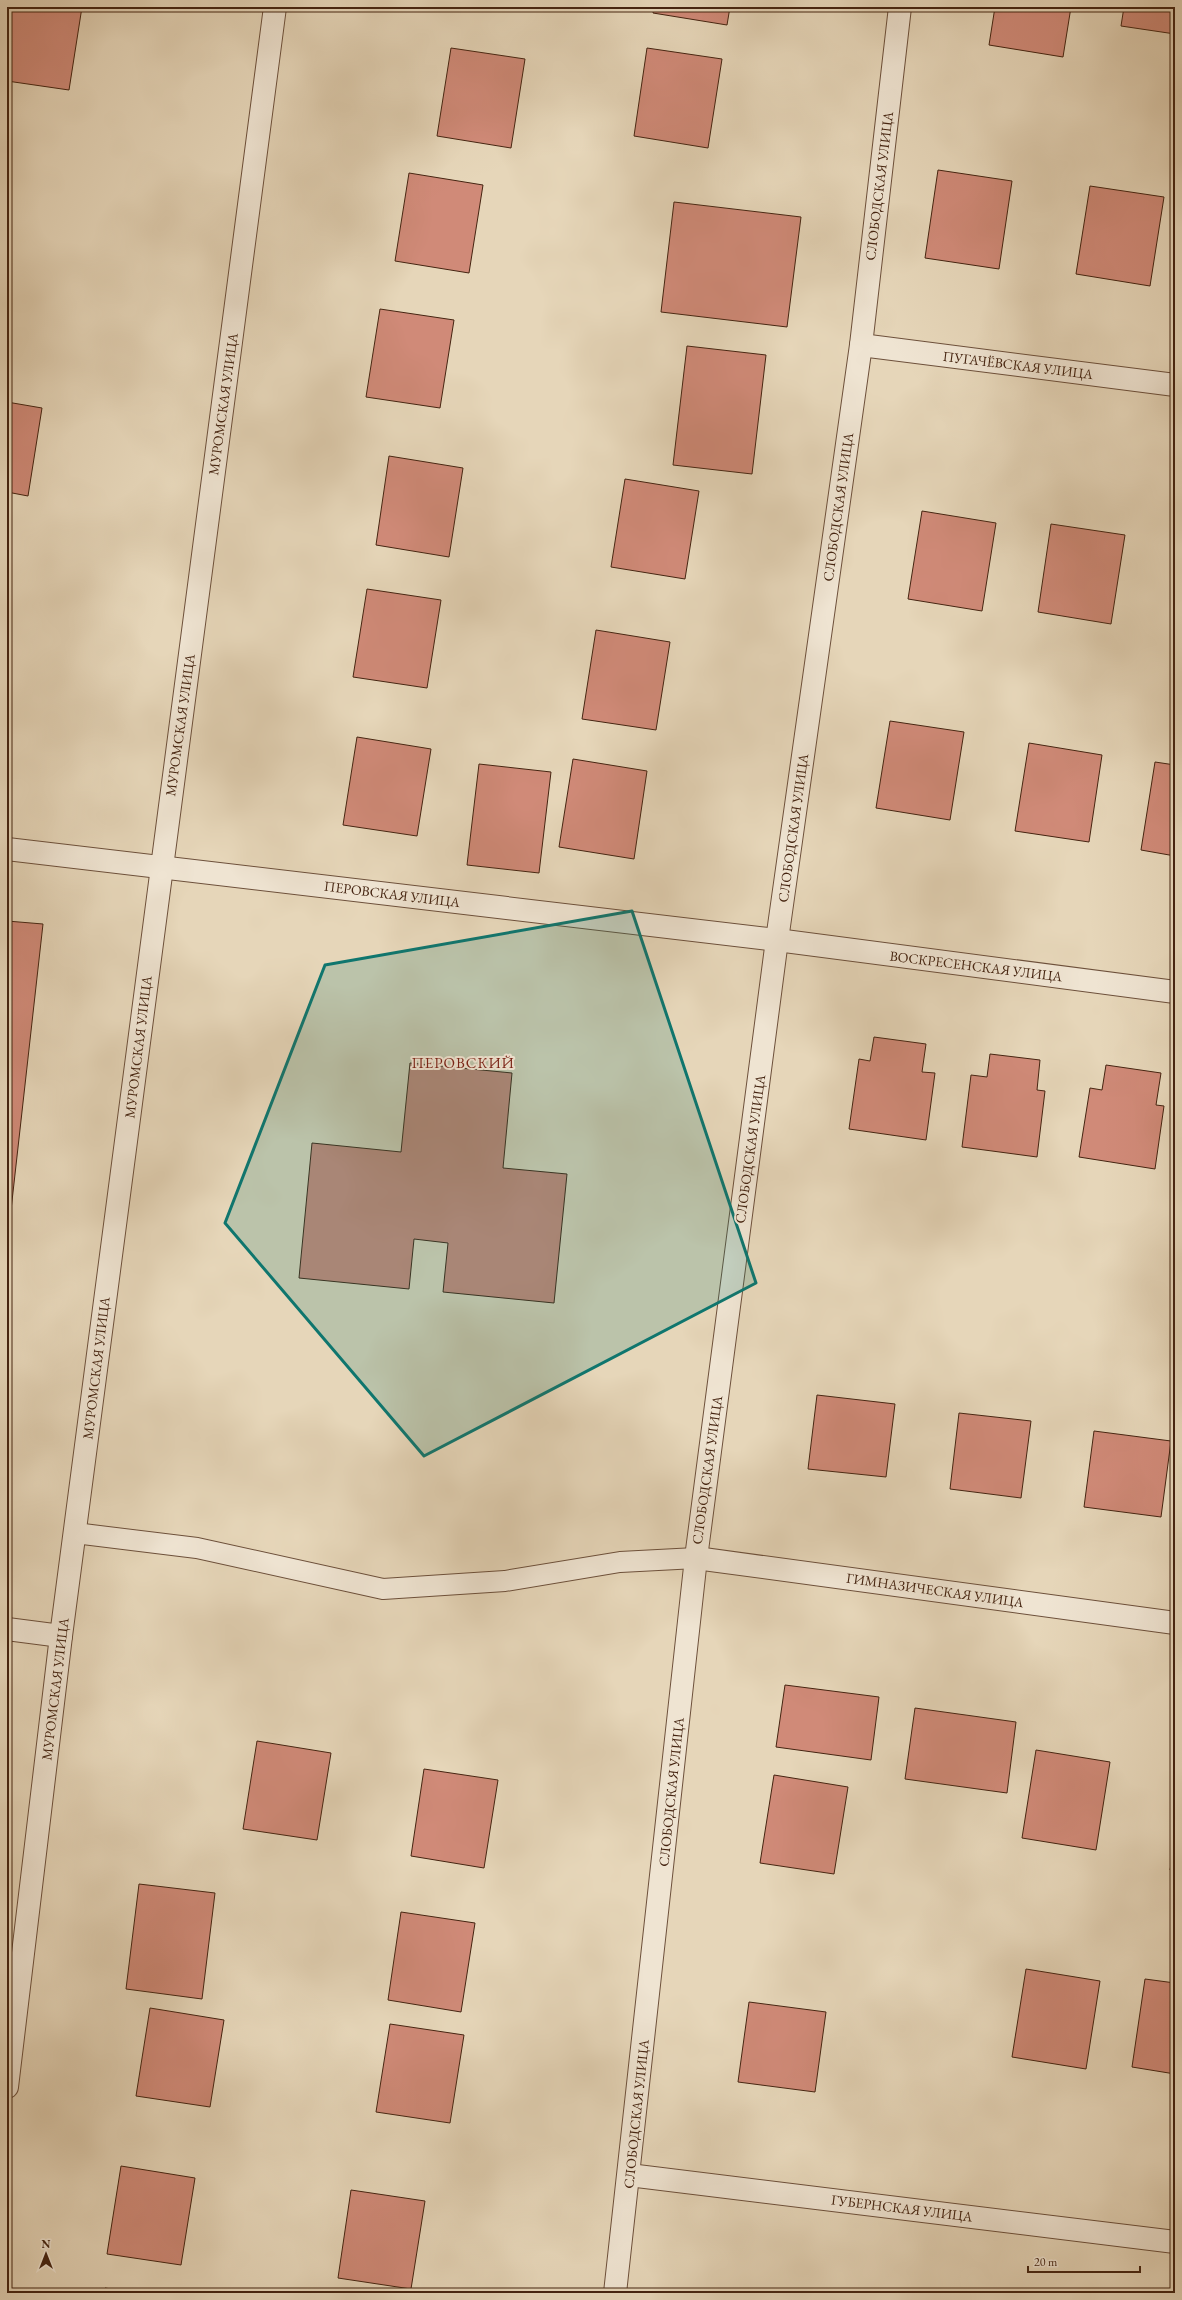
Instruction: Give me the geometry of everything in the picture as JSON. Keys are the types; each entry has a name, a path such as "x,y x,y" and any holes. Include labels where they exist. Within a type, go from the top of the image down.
{"street":[{"name":"МУРОМСКАЯ УЛИЦА","path":"7,2087 61,1636 275,7"},
{"name":"СЛОБОДСКАЯ УЛИЦА","path":"615,2293 696,1558 777,940 860,345 900,7"},
{"name":"ПУГАЧЁВСКАЯ УЛИЦА","path":"860,345 1175,385"},
{"name":"ПЕРОВСКАЯ УЛИЦА","path":"7,849 777,940"},
{"name":"ВОСКРЕСЕНСКАЯ УЛИЦА","path":"777,940 1175,992"},
{"name":"ГИМНАЗИЧЕСКАЯ УЛИЦА","path":"696,1558 1175,1622"},
{"path":"7,1629 61,1636"},
{"name":"ГУБЕРНСКАЯ УЛИЦА","path":"629,2174 1175,2242"}],"lane":[{"path":"75,1533 197,1548 383,1589 505,1580 620,1562 696,1558"}],"highlighted area":[{"path":"632,911 756,1283 424,1456 225,1223 325,965"}],"building":[{"path":"7,7 82,7 69,90 7,81"},
{"path":"654,7 730,7 727,25 653,13"},
{"path":"995,7 1071,7 1063,57 989,45"},
{"path":"1124,7 1175,7 1175,34 1121,26"},
{"path":"451,48 525,59 511,148 437,136"},
{"path":"647,48 722,59 708,148 634,136"},
{"path":"938,170 1012,181 999,269 925,258"},
{"path":"409,173 483,185 469,273 395,261"},
{"path":"1090,186 1164,197 1150,286 1076,274"},
{"path":"674,202 801,217 787,327 661,312"},
{"path":"380,309 454,320 440,408 366,397"},
{"path":"687,346 766,355 752,474 673,465"},
{"path":"7,402 42,408 28,496 7,492"},
{"path":"389,456 463,468 449,557 376,545"},
{"path":"625,479 699,491 685,579 611,567"},
{"path":"922,511 996,523 982,611 908,599"},
{"path":"1051,524 1125,535 1111,624 1038,612"},
{"path":"367,589 441,600 427,688 353,677"},
{"path":"596,630 670,642 656,730 582,719"},
{"path":"890,721 964,732 950,820 876,808"},
{"path":"357,737 431,749 417,836 343,825"},
{"path":"1029,743 1102,755 1089,842 1015,831"},
{"path":"573,759 647,771 634,859 559,847"},
{"path":"1155,762 1175,765 1175,856 1141,850"},
{"path":"479,764 551,772 539,873 467,865"},
{"path":"7,921 43,924 11,1210 7,1210"},
{"path":"874,1037 926,1044 922,1072 935,1073 926,1140 849,1129 859,1059 870,1061"},
{"path":"990,1054 1040,1060 1037,1090 1045,1091 1037,1157 962,1147 971,1075 987,1077"},
{"path":"410,1063 512,1073 503,1168 567,1174 554,1303 443,1292 448,1243 414,1239 409,1289 299,1278 312,1143 401,1152"},
{"path":"1106,1065 1161,1073 1156,1105 1164,1106 1155,1169 1079,1157 1090,1088 1102,1090"},
{"path":"817,1395 895,1404 886,1477 808,1469"},
{"path":"959,1413 1031,1421 1021,1498 950,1489"},
{"path":"1094,1431 1171,1441 1161,1517 1084,1507"},
{"path":"785,1685 879,1697 871,1760 776,1747"},
{"path":"915,1708 1016,1722 1007,1793 905,1779"},
{"path":"257,1741 331,1753 317,1840 243,1829"},
{"path":"1036,1750 1110,1762 1096,1850 1022,1838"},
{"path":"424,1769 498,1780 484,1868 411,1856"},
{"path":"774,1775 848,1787 834,1874 760,1863"},
{"path":"1175,1841 1175,1871 1170,1870"},
{"path":"139,1884 215,1893 202,1999 126,1989"},
{"path":"401,1912 475,1923 461,2012 388,2000"},
{"path":"1026,1969 1100,1981 1086,2069 1012,2057"},
{"path":"1145,1979 1175,1983 1175,2074 1132,2067"},
{"path":"749,2002 826,2012 815,2092 738,2082"},
{"path":"150,2008 224,2020 210,2107 136,2096"},
{"path":"390,2024 464,2035 450,2123 376,2112"},
{"path":"121,2166 195,2178 181,2265 107,2254"},
{"path":"351,2190 425,2201 411,2289 338,2278"},
{"path":"105,2288 135,2293 104,2293"}],"district":[{"name":"ПЕРОВСКИЙ","path":"463,1063"}]}
